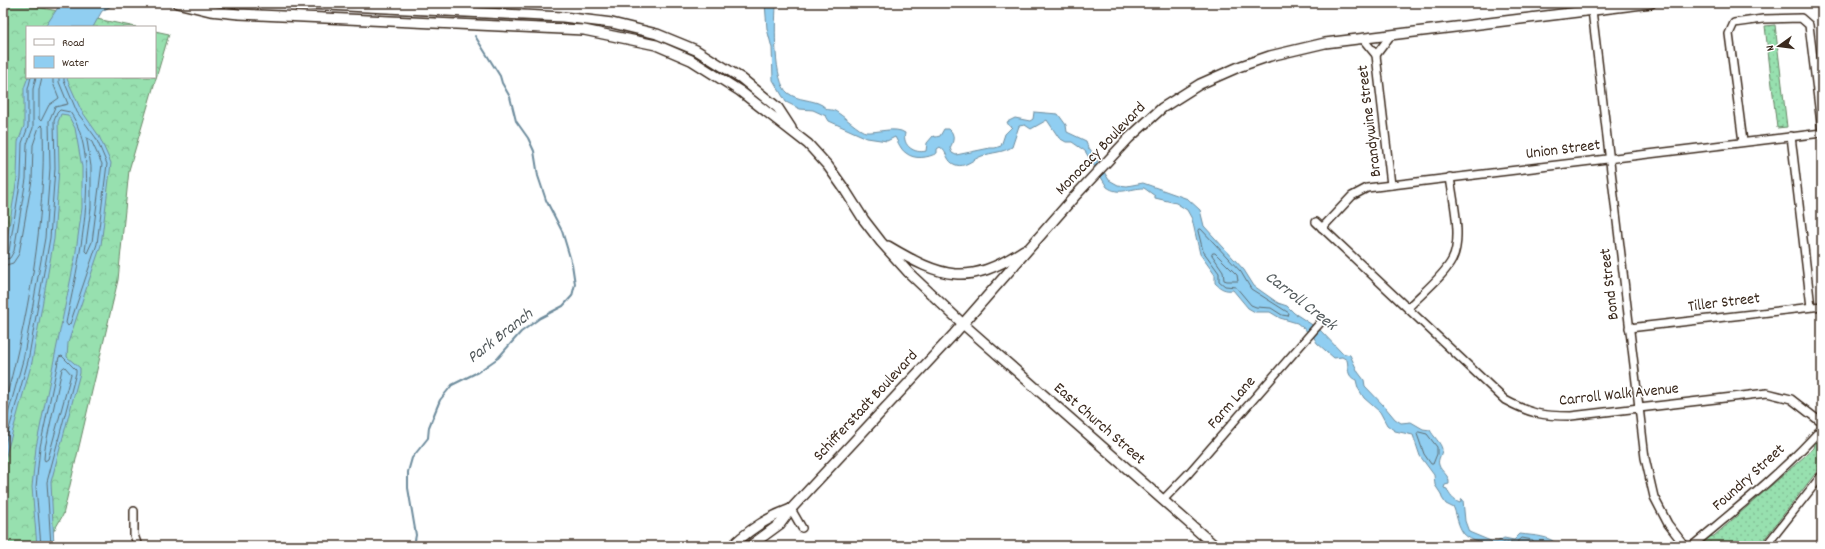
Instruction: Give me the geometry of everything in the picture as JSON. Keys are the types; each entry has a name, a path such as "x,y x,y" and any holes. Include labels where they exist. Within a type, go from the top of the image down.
{"main road":[{"path":"178,3 210,11 239,14 584,30 656,45 691,60 740,91 808,144 828,166 881,242 909,273 963,324"},
{"path":"288,3 562,17 612,23 657,34 696,50 741,78 778,108 792,131"},
{"name":"Monocacy Boulevard","path":"963,324 1075,196 1129,138 1162,108 1200,84 1241,66 1270,56 1325,43 1651,3"},
{"path":"881,242 910,259 936,271 958,274 973,273 985,270 1032,245"},
{"name":"East Church Street","path":"963,324 1215,546"},
{"name":"Schifferstadt Boulevard","path":"750,546 780,524 791,509 963,324"},
{"name":"Schifferstadt Boulevard","path":"732,546 741,537 775,515 791,509"}],"street":[{"name":"Bond Street","path":"1592,10 1645,458 1654,497 1668,524 1685,546"},
{"path":"1743,142 1730,34 1734,23 1763,19 1801,18 1810,25 1822,132"},
{"name":"Brandywine Street","path":"1376,55 1391,35"},
{"name":"Brandywine Street","path":"1362,38 1376,55 1391,184"},
{"name":"Union Street","path":"1322,228 1352,196 1367,188 1822,132"},
{"path":"1791,136 1811,307"},
{"path":"1408,308 1452,261 1456,249 1457,231 1450,177"},
{"name":"Carroll Walk Avenue","path":"1316,222 1505,400 1523,410 1534,414 1549,416 1571,416 1767,392 1791,399 1822,423"},
{"name":"Tiller Street","path":"1629,328 1822,306"},
{"name":"Farm Lane","path":"1163,500 1189,473 1320,323"},
{"name":"Foundry Street","path":"1692,546 1741,505 1822,428"},
{"path":"1766,546 1822,474"},
{"path":"791,509 802,528"},
{"path":"134,511 134,535 138,546"}],"green space":[{"path":"3,3 18,3 131,26 26,26 26,78 156,78 156,31 169,34 129,170 118,280 63,515 45,546 3,546"},
{"path":"1775,25 1787,127 1777,128 1765,26"},
{"path":"1822,437 1822,465 1759,546 1698,546 1708,537 1714,536 1814,448 1815,444"}],"water":[{"path":"61,3 102,3 104,6 108,3 117,3 102,11 94,26 46,26"},
{"path":"765,3 775,3 776,7 775,26 777,65 783,87 792,96 818,103 829,110 833,110 863,131 901,131 905,133 905,142 910,148 922,152 926,151 927,143 933,136 940,136 944,129 949,129 953,138 950,148 952,153 956,155 1001,146 1005,134 1012,127 1009,126 1007,122 1015,118 1030,121 1033,119 1034,112 1058,114 1066,125 1067,132 1086,141 1088,148 1109,180 1118,185 1127,186 1143,183 1188,199 1200,210 1204,226 1244,270 1254,286 1278,303 1287,306 1294,313 1320,330 1342,353 1350,355 1358,372 1364,380 1365,386 1395,419 1401,423 1411,422 1423,429 1430,430 1442,449 1439,465 1449,481 1449,484 1445,485 1444,488 1447,489 1450,496 1456,501 1460,503 1462,499 1463,500 1465,521 1469,532 1493,542 1497,542 1504,538 1514,540 1520,534 1536,536 1551,540 1559,546 1540,544 1509,546 1488,544 1471,539 1464,534 1459,525 1454,508 1446,504 1442,498 1435,485 1434,475 1420,456 1413,435 1395,431 1387,425 1380,412 1364,398 1358,388 1356,380 1349,374 1347,360 1342,357 1334,358 1317,343 1313,336 1297,323 1280,318 1270,312 1255,312 1248,308 1233,290 1225,290 1219,287 1215,283 1215,275 1200,254 1192,219 1187,210 1176,203 1155,198 1155,196 1144,188 1125,191 1111,190 1107,187 1085,151 1072,142 1066,142 1059,138 1047,120 1031,129 1025,125 1019,126 1012,147 982,156 959,166 950,162 943,149 940,147 937,149 937,153 933,155 921,158 913,157 904,152 895,137 887,141 867,138 829,121 826,116 813,110 800,109 786,102 773,80 772,48 767,29"},
{"path":"28,78 68,78 81,110 99,136 111,163 101,245 68,343 67,357 80,368 80,373 51,482 54,546 37,546 32,487 36,447 75,258 82,208 82,167 75,128 68,115 61,114 58,122 59,168 54,239 32,362 3,466 3,264 17,178 18,142 24,126 24,88"}],"waterway":[{"name":"Park Branch","path":"414,546 416,535 408,488 408,472 412,458 428,438 429,427 440,400 452,385 478,372 498,358 521,332 540,318 563,306 572,296 575,284 572,264 562,231 546,200 538,176 534,151 528,138 516,121 510,97 502,83 500,76 475,36"}],"water label":[{"name":"Carroll Creek","path":"1300,302"}]}
